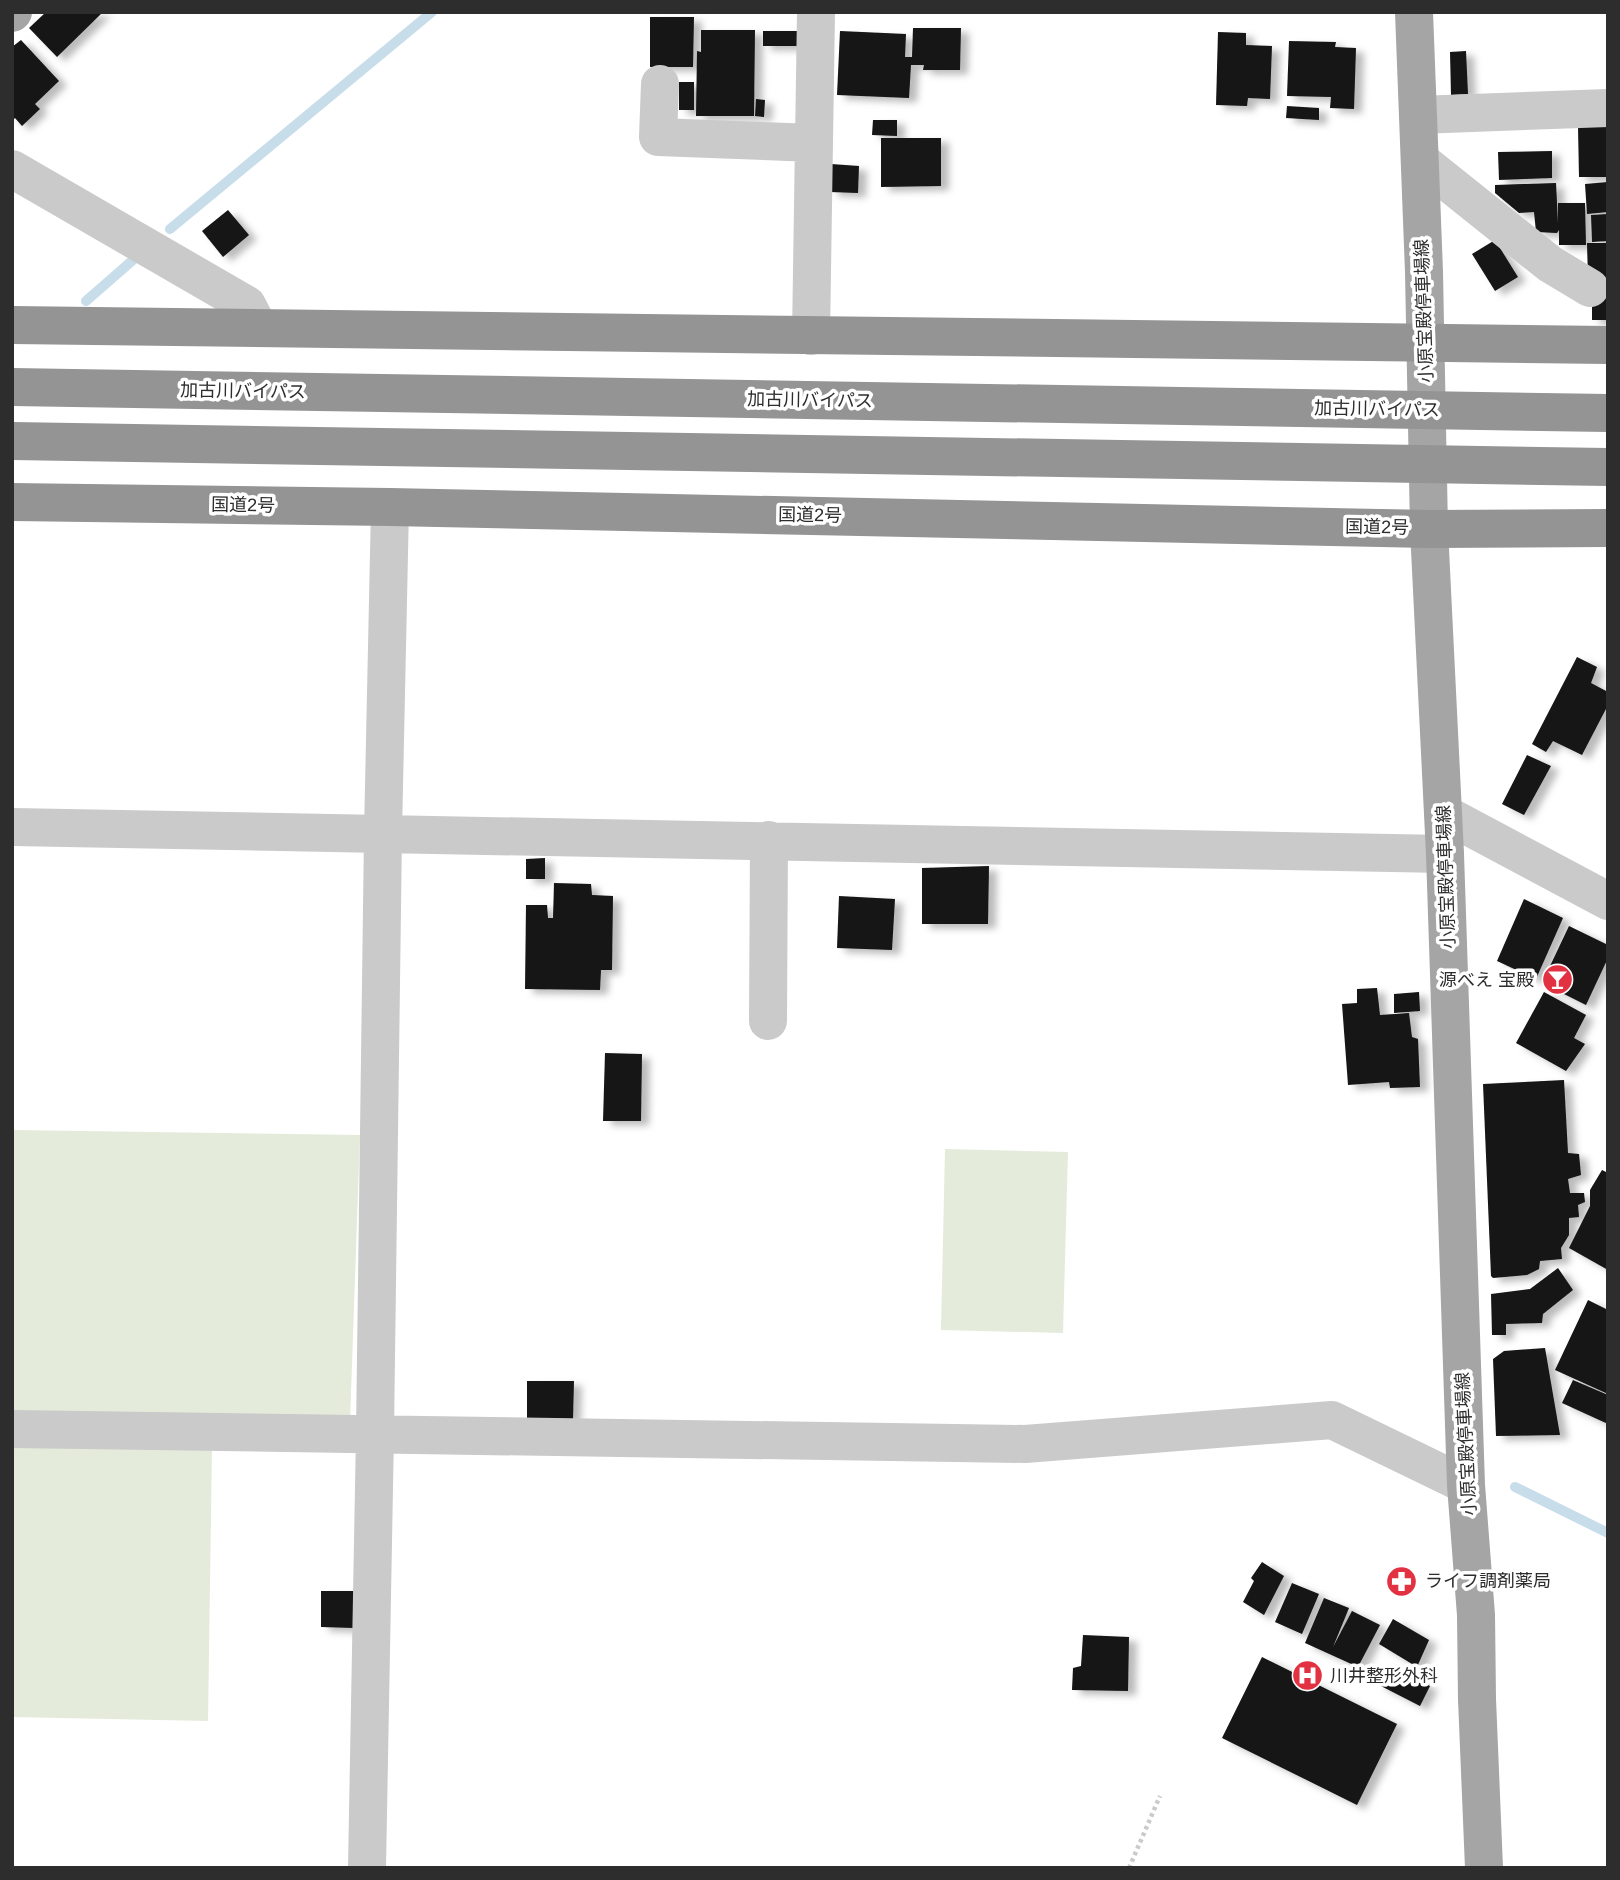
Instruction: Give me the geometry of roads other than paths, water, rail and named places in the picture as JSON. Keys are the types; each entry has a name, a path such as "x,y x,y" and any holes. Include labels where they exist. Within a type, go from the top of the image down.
{"highway":[{"path":"12,325 1608,345"},
{"name":"加古川バイパス","path":"12,387 1608,413"},
{"path":"12,441 1608,467"},
{"name":"国道2号","path":"12,502 1429,528 1608,528"}],"main road":[{"name":"小原宝殿停車場線","path":"1414,12 1429,528 1445,854 1466,1485 1476,1615 1484,1868"}],"street":[{"path":"811,335 816,12"},
{"path":"660,84 658,137 814,143"},
{"path":"1418,115 1608,108"},
{"path":"1420,160 1550,264 1590,288"},
{"path":"12,169 247,305 259,328"},
{"path":"367,1868 390,507"},
{"path":"1443,813 1608,901"},
{"path":"12,827 1445,854"},
{"path":"768,1021 769,841"},
{"path":"12,1429 1025,1444 1332,1420 1466,1485"}],"waterway":[{"path":"170,229 432,12"},
{"path":"86,301 133,260"},
{"path":"1515,1487 1608,1533"}],"place":[{"name":"源べえ 宝殿","path":"1557,980"},
{"name":"ライフ調剤薬局","path":"1402,1581"},
{"name":"川井整形外科","path":"1307,1676"}]}
